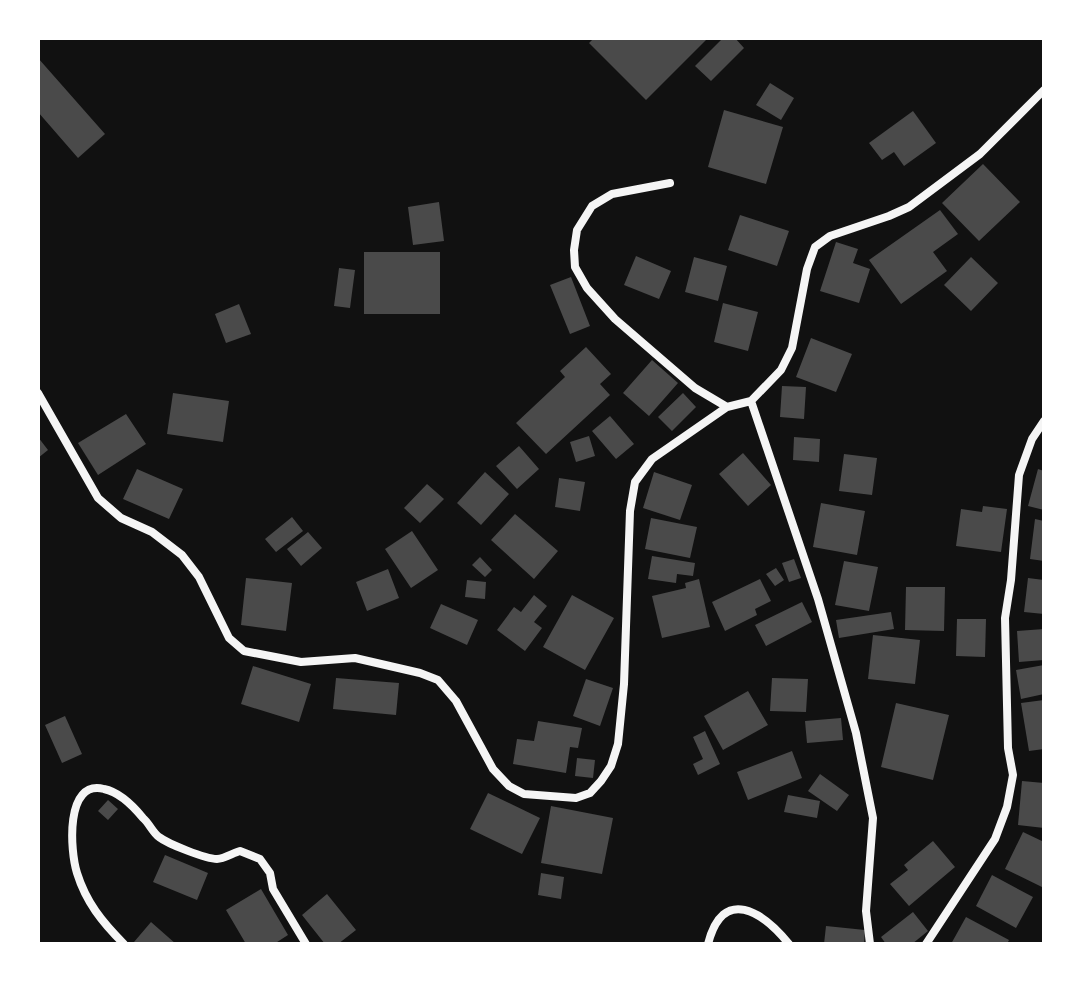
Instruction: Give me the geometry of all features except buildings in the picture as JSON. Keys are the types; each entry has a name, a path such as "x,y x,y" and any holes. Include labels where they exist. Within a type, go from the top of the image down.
{"street":[{"path":"38,393 98,498 121,518 152,532 182,555 199,577 229,638 244,651 301,662 355,658 438,680 456,701 493,769 509,786 524,794 576,798 590,793 601,781 611,766 618,744 624,684 630,511 635,482 652,459 727,407 751,401 781,370 792,348 807,269 815,247 830,236 909,207 980,154 1044,90"},
{"path":"670,183 612,194 592,206 577,230 575,267 587,288 615,319 695,388 727,407"},
{"path":"751,401 818,599 856,733 873,818 866,911 870,944"},
{"path":"926,944 995,839 1007,807 1013,775 1008,748 1005,618 1019,475 1032,439 1044,421"},
{"path":"124,944 99,919 82,889 73,858 75,812 79,796 88,789 102,788 118,795 142,816 159,837 194,852 218,859 240,851 260,859 270,873 273,889 306,944"},
{"path":"708,944 719,919 734,909 751,910 765,918 789,944"}]}
